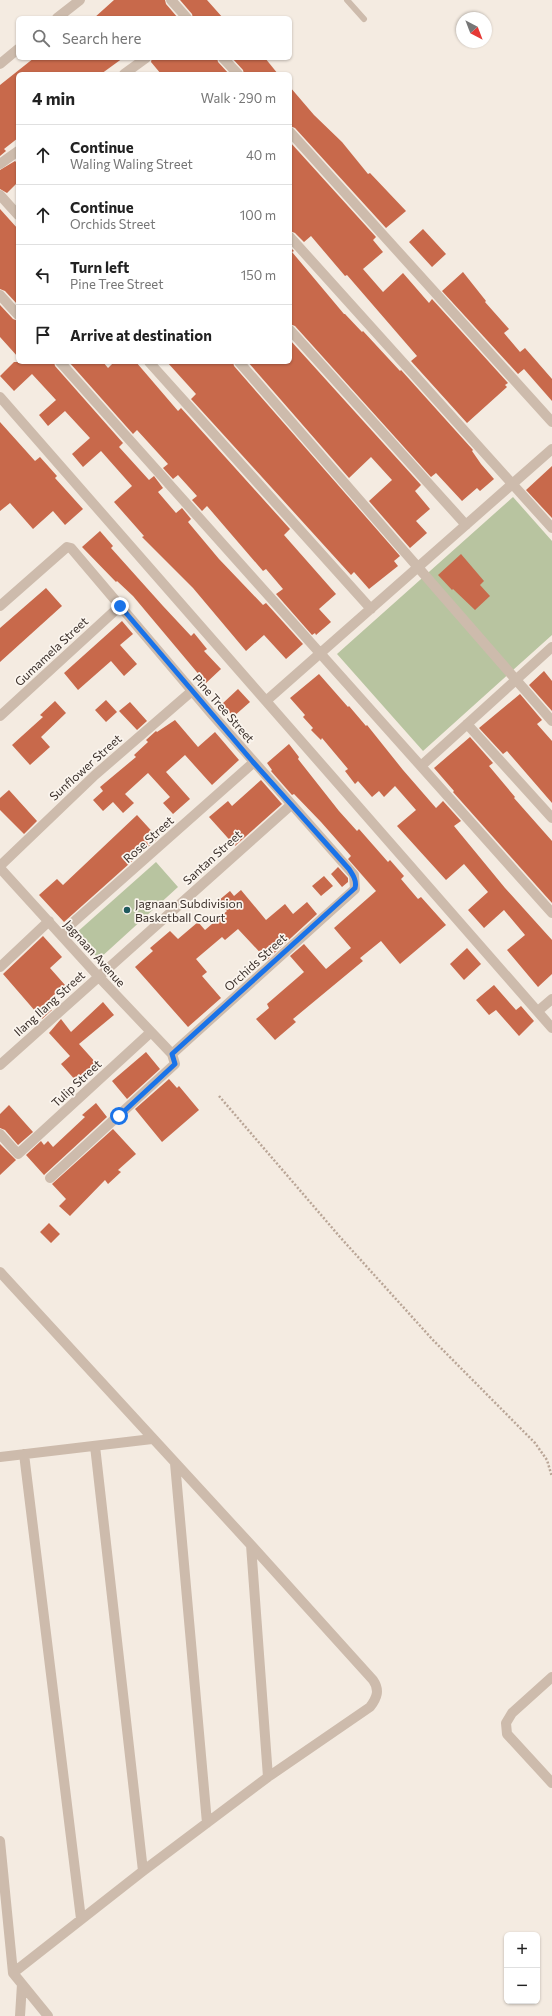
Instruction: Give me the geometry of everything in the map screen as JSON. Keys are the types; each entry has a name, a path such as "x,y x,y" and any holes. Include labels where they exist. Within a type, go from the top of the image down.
{"street":[{"path":"60,16 80,0"},
{"path":"171,0 185,16"},
{"path":"0,64 16,51"},
{"path":"127,72 144,60"},
{"path":"225,60 236,72"},
{"path":"136,66 141,72"},
{"path":"292,134 552,422"},
{"path":"0,164 16,152"},
{"path":"0,195 16,213"},
{"path":"292,239 552,528"},
{"path":"0,295 16,313"},
{"path":"292,332 466,525"},
{"path":"62,364 552,913"},
{"path":"151,364 371,609"},
{"path":"241,364 418,567 515,681 552,721"},
{"path":"0,397 552,1028"},
{"path":"266,701 552,449"},
{"name":"Pine Tree Street","path":"0,606 67,547 74,551 290,805 349,869 354,875 355,888"},
{"name":"Gumamela Street","path":"0,716 120,606"},
{"path":"421,766 552,647"},
{"name":"Sunflower Street","path":"0,867 95,774 192,691"},
{"path":"467,724 552,818"},
{"name":"Rose Street","path":"60,934 253,762"},
{"name":"Santan Street","path":"98,976 290,805"},
{"name":"Jagnaan Avenue","path":"0,867 98,976 172,1054"},
{"name":"Orchids Street","path":"172,1054 355,888"},
{"path":"0,968 49,921"},
{"name":"Ilang Ilang Street","path":"0,1065 98,976"},
{"path":"538,1012 552,998"},
{"name":"Tulip Street","path":"0,1134 18,1154 151,1032"},
{"path":"50,1178 175,1064 172,1054"},
{"path":"0,1272 373,1680 378,1693 376,1700 370,1707 268,1777 143,1871 13,1973"},
{"path":"0,1456 152,1439"},
{"path":"95,1446 143,1871"},
{"path":"24,1454 81,1919"},
{"path":"175,1463 207,1824"},
{"path":"251,1545 268,1777"},
{"path":"552,1677 512,1712 506,1723 507,1734 552,1783"},
{"path":"0,1841 13,1973 48,2016"},
{"path":"20,2016 22,1984"}],"lane":[{"path":"347,0 364,19"}],"path":[{"path":"219,1096 340,1237 426,1333 535,1443 547,1460 552,1477"}],"green space":[{"path":"513,497 552,541 552,635 423,751 337,654"},
{"name":"Jagnaan Subdivision Basketball Court","path":"156,862 178,887 99,959 75,934"}],"building":[{"path":"114,0 165,0 166,4 176,16 96,16"},
{"path":"180,0 207,0 221,16 192,16"},
{"path":"31,60 120,60 104,72 16,72"},
{"path":"152,60 218,60 227,72 159,72 151,62"},
{"path":"234,60 267,60 276,72 244,72"},
{"path":"16,72 16,140 4,149 6,151 0,156 0,85"},
{"path":"292,89 314,115 342,142 368,174 370,173 406,211 386,228 295,128 292,127"},
{"path":"292,144 376,237 373,240 383,252 363,269 383,292 403,273 429,303 432,299 508,383 505,385 507,387 467,423 411,361 417,356 347,275 345,276 311,236 304,242 292,232"},
{"path":"15,161 16,162 16,184 7,193 0,189 0,170"},
{"path":"0,209 16,227 16,303 5,291 0,289"},
{"path":"423,229 446,254 432,267 409,242"},
{"path":"292,252 344,314 362,332 363,331 400,371 401,370 473,450 472,451 481,464 494,479 480,491 477,488 462,501 436,473 431,477 295,326 292,325"},
{"path":"463,272 486,301 485,302 509,329 504,333 520,352 525,348 552,379 552,401 524,369 518,374 442,291"},
{"path":"0,305 16,320 16,355 0,337"},
{"path":"292,342 421,485 415,491 430,509 416,521 427,533 410,548 369,501 392,480 371,457 349,478 250,364 292,364"},
{"path":"14,362 16,362 16,364 54,364 123,443 119,447 149,480 154,476 163,488 158,492 176,513 182,508 191,519 188,522 219,559 263,605 266,603 303,644 286,659 264,635 246,651 193,588 142,537 144,536 114,502 132,486 101,451 83,467 72,454 90,438 65,411 48,426 39,415 56,400 32,374 14,391 0,376"},
{"path":"71,364 105,364 108,368 112,364 138,364 178,411 181,408 290,529 284,535 336,594 319,609 331,622 316,635 315,633 312,635 276,594 283,589 266,569 263,571 207,506 202,511 192,500 197,496 178,475 173,479 163,468 168,464 137,430 133,434"},
{"path":"169,364 234,364 400,556 394,561 398,566 369,589 354,572 351,575 191,399 196,394"},
{"path":"0,422 35,461 40,457 57,476 55,478 83,509 65,525 53,511 33,529 10,503 0,511"},
{"path":"552,466 552,518 526,490"},
{"path":"100,531 113,546 111,548 163,606 191,636 194,633 207,649 204,651 221,669 206,683 133,596 117,581 116,582 82,547"},
{"path":"461,554 484,581 480,585 490,596 475,610 453,589 452,590 438,575"},
{"path":"46,588 62,606 0,662 0,628"},
{"path":"122,621 133,634 120,645 137,664 124,676 111,661 78,690 64,673"},
{"path":"544,671 552,681 552,711 529,685"},
{"path":"319,674 348,707 349,706 366,726 367,725 436,808 443,801 461,821 454,826 505,888 552,940 552,974 538,987 507,950 525,935 504,910 484,928 468,910 488,892 464,864 446,880 397,826 416,810 395,786 384,797 379,791 372,797 358,781 355,784 345,771 348,769 322,738 321,740 311,730 313,728 303,717 305,715 290,698"},
{"path":"238,689 250,702 233,717 222,704"},
{"path":"520,694 542,720 537,724 552,741 552,803 507,751 503,754 479,728"},
{"path":"106,700 117,712 106,722 95,710"},
{"path":"55,701 66,713 41,737 50,747 30,765 12,745 43,717 40,715"},
{"path":"130,702 147,721 137,730 119,711"},
{"path":"175,720 198,747 215,732 239,760 212,785 185,755 166,772 190,799 173,814 163,803 170,797 148,773 125,794 134,803 123,813 113,802 103,811 93,800 103,791 100,787 136,757 134,755 148,742 146,740 156,731 157,732"},
{"path":"470,737 493,763 489,766 515,797 514,798 552,841 552,903 453,792 454,791 434,768"},
{"path":"289,744 299,757 298,759 339,811 357,831 359,829 388,862 390,860 404,876 401,879 418,899 421,897 446,925 400,964 381,941 360,958 363,961 293,1019 296,1022 275,1040 256,1019 269,1008 267,1004 304,972 290,956 304,944 326,969 351,948 334,928 376,891 348,859 351,856 321,822 294,794 292,795 271,771 272,770 267,763"},
{"path":"261,780 282,804 235,846 209,817 228,801 232,806"},
{"path":"9,790 37,821 24,834 0,810 0,798"},
{"path":"137,815 158,838 64,922 39,895 57,879 63,885"},
{"path":"338,867 348,878 348,882 342,887 331,874"},
{"path":"324,876 333,886 321,896 312,886"},
{"path":"241,890 266,920 285,904 293,914 307,902 317,914 267,960 238,929 225,940 222,937 196,959 207,972 202,976 221,998 188,1027 135,967 153,951 150,948 170,931 178,939 198,922 205,930 227,911 218,901 230,891 234,896"},
{"path":"43,936 62,957 50,968 65,985 48,1001 52,1010 42,1019 3,974"},
{"path":"467,948 481,964 464,980 450,964"},
{"path":"494,985 516,1010 521,1006 534,1021 519,1036 496,1010 489,1015 476,1000"},
{"path":"103,1002 114,1015 79,1044 97,1064 77,1082 61,1064 70,1056 49,1033 61,1019 71,1032"},
{"path":"146,1052 160,1069 127,1099 112,1081"},
{"path":"169,1079 177,1088 179,1086 199,1110 162,1142 135,1109"},
{"path":"96,1103 107,1117 44,1175 26,1155 41,1141 44,1145 48,1141 53,1147 85,1117 82,1115"},
{"path":"9,1105 33,1132 18,1145 5,1130 0,1128 0,1114"},
{"path":"113,1129 136,1154 118,1170 121,1172 108,1184 105,1180 70,1216 59,1206 66,1199 52,1184"},
{"path":"0,1144 16,1160 0,1175"},
{"path":"49,1223 60,1234 51,1243 40,1232"}],"place":[{"name":"Jagnaan Subdivision Basketball Court","path":"127,910"}],"route":[{"path":"119,1116 175,1064 172,1054 355,888 356,885 354,875 349,869 290,805 120,606"}]}
